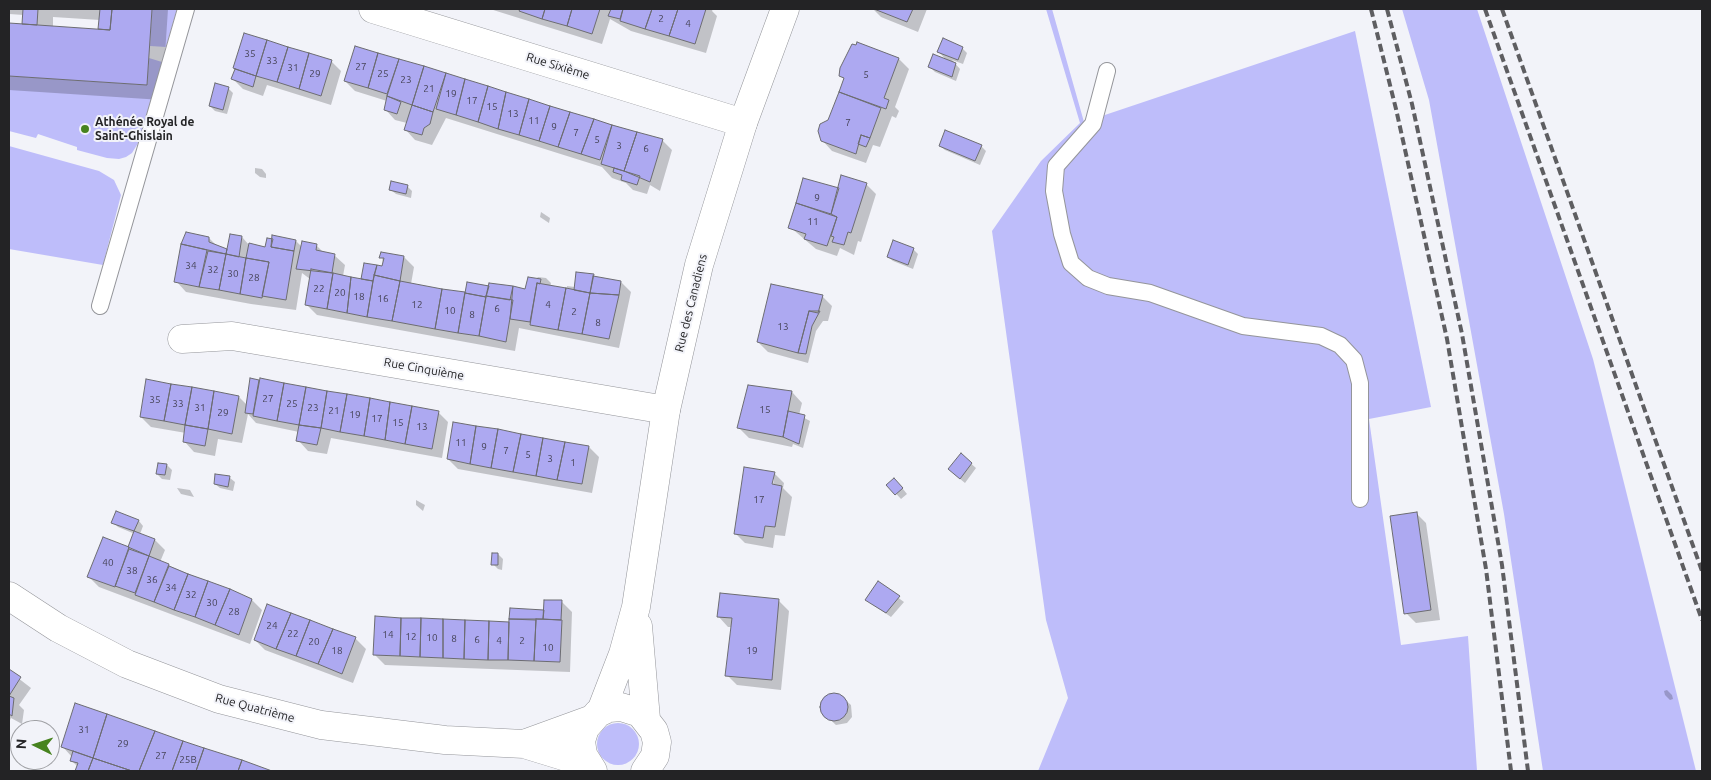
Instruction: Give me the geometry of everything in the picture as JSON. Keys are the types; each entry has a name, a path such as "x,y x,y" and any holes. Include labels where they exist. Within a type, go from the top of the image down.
{"street":[{"name":"Rue Sixième","path":"373,9 743,123"},
{"name":"Rue des Canadiens","path":"590,767 581,741 585,728 596,716 623,654 636,607 666,410 699,265 743,123 785,9"},
{"name":"Rue Cinquième","path":"182,339 232,336 666,410"},
{"name":"Rue Quatrième","path":"9,596 58,628 126,664 219,699 321,725 445,740 524,744 590,767"},
{"name":"Rue des Canadiens","path":"636,607 646,719 654,731 656,742 655,756 646,771"},
{"path":"596,716 613,708 625,707 637,711 646,719"},
{"name":"Rue Quatrième","path":"524,744 596,716"}],"lane":[{"path":"100,306 186,9"},
{"path":"1107,71 1093,124 1056,166 1054,191 1062,234 1071,263 1088,278 1108,286 1150,293 1243,326 1321,336 1340,345 1354,360 1360,383 1360,499"}],"shaded area":[{"path":"152,9 177,9 166,47 150,46"},
{"path":"1046,9 1052,9 1084,122 1355,31 1431,407 1369,419 1401,645 1468,636 1477,771 1038,771 1068,698 1046,620 992,231 1041,161 1080,123"},
{"path":"1402,9 1477,9 1593,359 1696,771 1543,771 1504,514 1429,100"},
{"path":"149,58 162,62 140,140 132,153 126,157 119,159 107,158 77,150 77,147 38,134 36,138 9,131 9,76 147,85"},
{"path":"9,146 99,171 114,180 121,195 103,265 9,249"},
{"path":"614,723 622,723 633,729 639,744 633,759 622,765 614,765 603,759 597,748 597,740 603,729"}],"building":[{"path":"23,9 38,9 37,25 22,24"},
{"path":"100,9 112,9 110,30 98,29"},
{"path":"112,9 152,9 147,85 9,76 9,23 110,30"},
{"path":"520,9 545,9 542,19 519,11"},
{"path":"545,9 572,9 567,26 542,19"},
{"path":"572,9 600,9 592,34 567,26"},
{"path":"611,9 623,9 620,19 608,16"},
{"path":"623,9 652,9 645,29 620,21"},
{"path":"652,9 678,9 669,36 645,29"},
{"path":"678,9 706,9 695,44 669,36"},
{"path":"874,9 913,9 907,22"},
{"path":"244,33 267,40 256,76 233,68"},
{"path":"943,38 963,47 958,60 937,52"},
{"path":"267,40 288,47 277,82 256,76"},
{"path":"857,42 899,58 884,98 889,100 886,109 839,92 844,78 839,76 840,68 852,44 856,45"},
{"path":"355,46 378,53 368,88 344,81"},
{"path":"288,47 309,53 299,89 277,82"},
{"path":"309,53 332,60 321,96 299,89"},
{"path":"378,53 399,59 387,94 368,88"},
{"path":"933,54 956,63 952,77 928,67"},
{"path":"399,59 424,66 412,105 387,96"},
{"path":"424,66 446,73 433,112 412,105"},
{"path":"235,69 256,76 253,87 231,79"},
{"path":"446,73 465,79 456,115 436,109"},
{"path":"465,79 488,86 478,122 456,115"},
{"path":"215,83 229,87 223,110 209,106"},
{"path":"488,86 506,92 498,129 478,122"},
{"path":"506,92 529,99 519,135 498,129"},
{"path":"839,92 881,108 870,138 861,135 856,154 821,141 818,131 820,124 828,120"},
{"path":"387,96 401,102 397,114 384,110"},
{"path":"529,99 550,106 539,141 519,135"},
{"path":"412,105 433,112 430,124 424,128 422,135 404,130"},
{"path":"550,106 570,112 558,147 539,141"},
{"path":"570,112 594,119 581,154 558,147"},
{"path":"594,119 612,125 600,160 581,154"},
{"path":"612,125 637,132 624,171 601,164"},
{"path":"945,130 982,145 975,161 939,146"},
{"path":"637,132 663,139 650,182 624,171"},
{"path":"861,135 870,138 866,147 858,144"},
{"path":"614,168 640,176 637,185 621,180 622,175 613,172"},
{"path":"841,175 867,183 851,233 848,232 844,245 832,242 834,237 831,236 837,217 831,214"},
{"path":"803,178 839,188 831,214 796,203"},
{"path":"391,181 408,185 406,194 389,190"},
{"path":"796,203 837,217 827,246 804,239 806,234 788,228"},
{"path":"186,232 209,237 209,242 227,249 226,254 181,244"},
{"path":"230,234 242,236 239,257 226,254"},
{"path":"272,235 296,240 294,251 271,247"},
{"path":"267,238 273,239 271,247 294,251 286,300 262,296 269,262 246,258 249,243 265,247"},
{"path":"893,240 914,248 908,265 887,257"},
{"path":"302,241 317,244 316,250 335,254 332,273 296,269"},
{"path":"181,244 207,250 199,287 174,282"},
{"path":"208,251 226,254 219,290 199,287"},
{"path":"381,252 404,256 400,281 374,275 377,265 382,266 384,258 379,258"},
{"path":"226,254 246,258 240,294 219,290"},
{"path":"246,258 269,262 262,298 240,294"},
{"path":"364,263 377,265 373,281 361,279"},
{"path":"311,269 333,273 327,309 305,305"},
{"path":"576,272 594,274 590,293 574,290"},
{"path":"333,273 351,277 347,313 327,309"},
{"path":"374,275 400,281 392,321 367,317"},
{"path":"593,276 621,281 619,295 590,293"},
{"path":"351,277 373,281 367,317 347,313"},
{"path":"528,277 541,279 540,284 537,283 530,322 510,319 513,286 525,289"},
{"path":"400,281 442,289 435,329 392,321"},
{"path":"467,282 489,286 486,297 465,293"},
{"path":"489,283 513,286 510,300 486,296"},
{"path":"537,283 566,288 558,330 530,325"},
{"path":"771,284 823,295 818,313 809,311 798,353 757,342"},
{"path":"566,288 590,293 582,334 558,330"},
{"path":"442,289 465,292 458,333 435,329"},
{"path":"465,293 486,297 479,336 458,333"},
{"path":"590,293 619,295 609,339 582,334"},
{"path":"486,296 513,300 506,342 479,336"},
{"path":"809,311 820,311 812,326 806,354 798,353"},
{"path":"250,378 259,380 253,414 245,413"},
{"path":"260,378 284,383 277,421 253,416"},
{"path":"146,379 171,384 164,421 140,417"},
{"path":"284,383 306,387 299,425 277,421"},
{"path":"171,384 192,387 185,425 164,421"},
{"path":"748,385 792,391 783,437 737,428"},
{"path":"192,387 214,391 208,429 185,425"},
{"path":"306,387 327,391 321,428 299,425"},
{"path":"214,391 239,396 232,434 208,429"},
{"path":"327,391 347,394 340,432 321,428"},
{"path":"347,394 370,398 364,436 340,432"},
{"path":"370,398 390,402 385,440 364,436"},
{"path":"390,402 412,406 405,444 385,440"},
{"path":"412,406 439,411 432,449 405,444"},
{"path":"788,411 805,415 799,444 783,437"},
{"path":"453,422 476,426 470,464 447,459"},
{"path":"185,425 208,429 205,446 183,442"},
{"path":"299,425 321,428 317,445 296,441"},
{"path":"476,426 498,429 491,468 470,464"},
{"path":"498,429 521,434 513,472 491,468"},
{"path":"521,434 543,438 536,476 513,472"},
{"path":"543,438 565,442 557,480 536,476"},
{"path":"565,442 589,446 582,484 557,480"},
{"path":"961,453 972,463 960,479 948,469"},
{"path":"158,463 167,464 165,475 156,474"},
{"path":"744,467 775,472 772,484 782,486 775,527 765,526 763,538 734,534"},
{"path":"215,474 230,476 228,487 214,484"},
{"path":"894,478 903,488 895,495 886,485"},
{"path":"116,511 139,520 134,531 111,523"},
{"path":"1417,512 1431,610 1404,614 1390,516"},
{"path":"134,531 155,539 149,556 128,547"},
{"path":"103,537 129,547 115,587 87,577"},
{"path":"129,549 149,556 135,593 115,586"},
{"path":"492,553 498,553 498,565 491,565"},
{"path":"149,556 169,564 154,602 135,595"},
{"path":"169,566 188,574 174,610 154,602"},
{"path":"188,574 208,581 195,617 174,610"},
{"path":"208,581 230,589 215,625 195,617"},
{"path":"878,581 900,596 886,613 865,600"},
{"path":"230,589 252,599 239,635 215,625"},
{"path":"720,593 779,599 772,680 725,676 732,618 717,617"},
{"path":"544,600 562,600 561,620 543,619"},
{"path":"267,604 291,613 276,649 254,640"},
{"path":"510,608 544,610 543,619 509,619"},
{"path":"291,613 310,620 296,656 276,649"},
{"path":"375,616 401,618 400,656 373,655"},
{"path":"401,618 421,618 420,657 400,656"},
{"path":"421,618 443,619 443,658 420,657"},
{"path":"443,619 465,620 464,659 443,658"},
{"path":"509,619 536,620 534,661 508,660"},
{"path":"536,619 562,620 560,662 534,661"},
{"path":"310,620 333,629 318,664 296,656"},
{"path":"465,620 489,621 488,660 464,659"},
{"path":"489,621 509,622 508,660 488,660"},
{"path":"333,629 356,637 342,674 318,664"},
{"path":"9,669 21,677 9,696"},
{"path":"834,693 844,697 848,707 844,717 834,721 824,717 820,707 824,697"},
{"path":"9,696 14,698 12,716 9,714"},
{"path":"75,703 107,714 93,758 61,747"},
{"path":"107,714 155,731 139,771 132,771 93,758"},
{"path":"155,731 183,741 172,771 139,771"},
{"path":"183,741 204,748 196,771 172,771"},
{"path":"204,748 242,760 238,771 196,771"},
{"path":"73,751 93,758 88,771 75,771 78,763 70,761"},
{"path":"93,758 132,771 88,771"},
{"path":"242,760 272,771 238,771"}],"railway":[{"path":"1371,9 1396,109 1447,339 1486,569 1511,771"},
{"path":"1387,9 1412,104 1462,334 1502,565 1528,771"},
{"path":"1485,9 1702,620"},
{"path":"1502,9 1702,571"}],"place":[{"name":"Athénée Royal de Saint-Ghislain","path":"85,129"}]}
